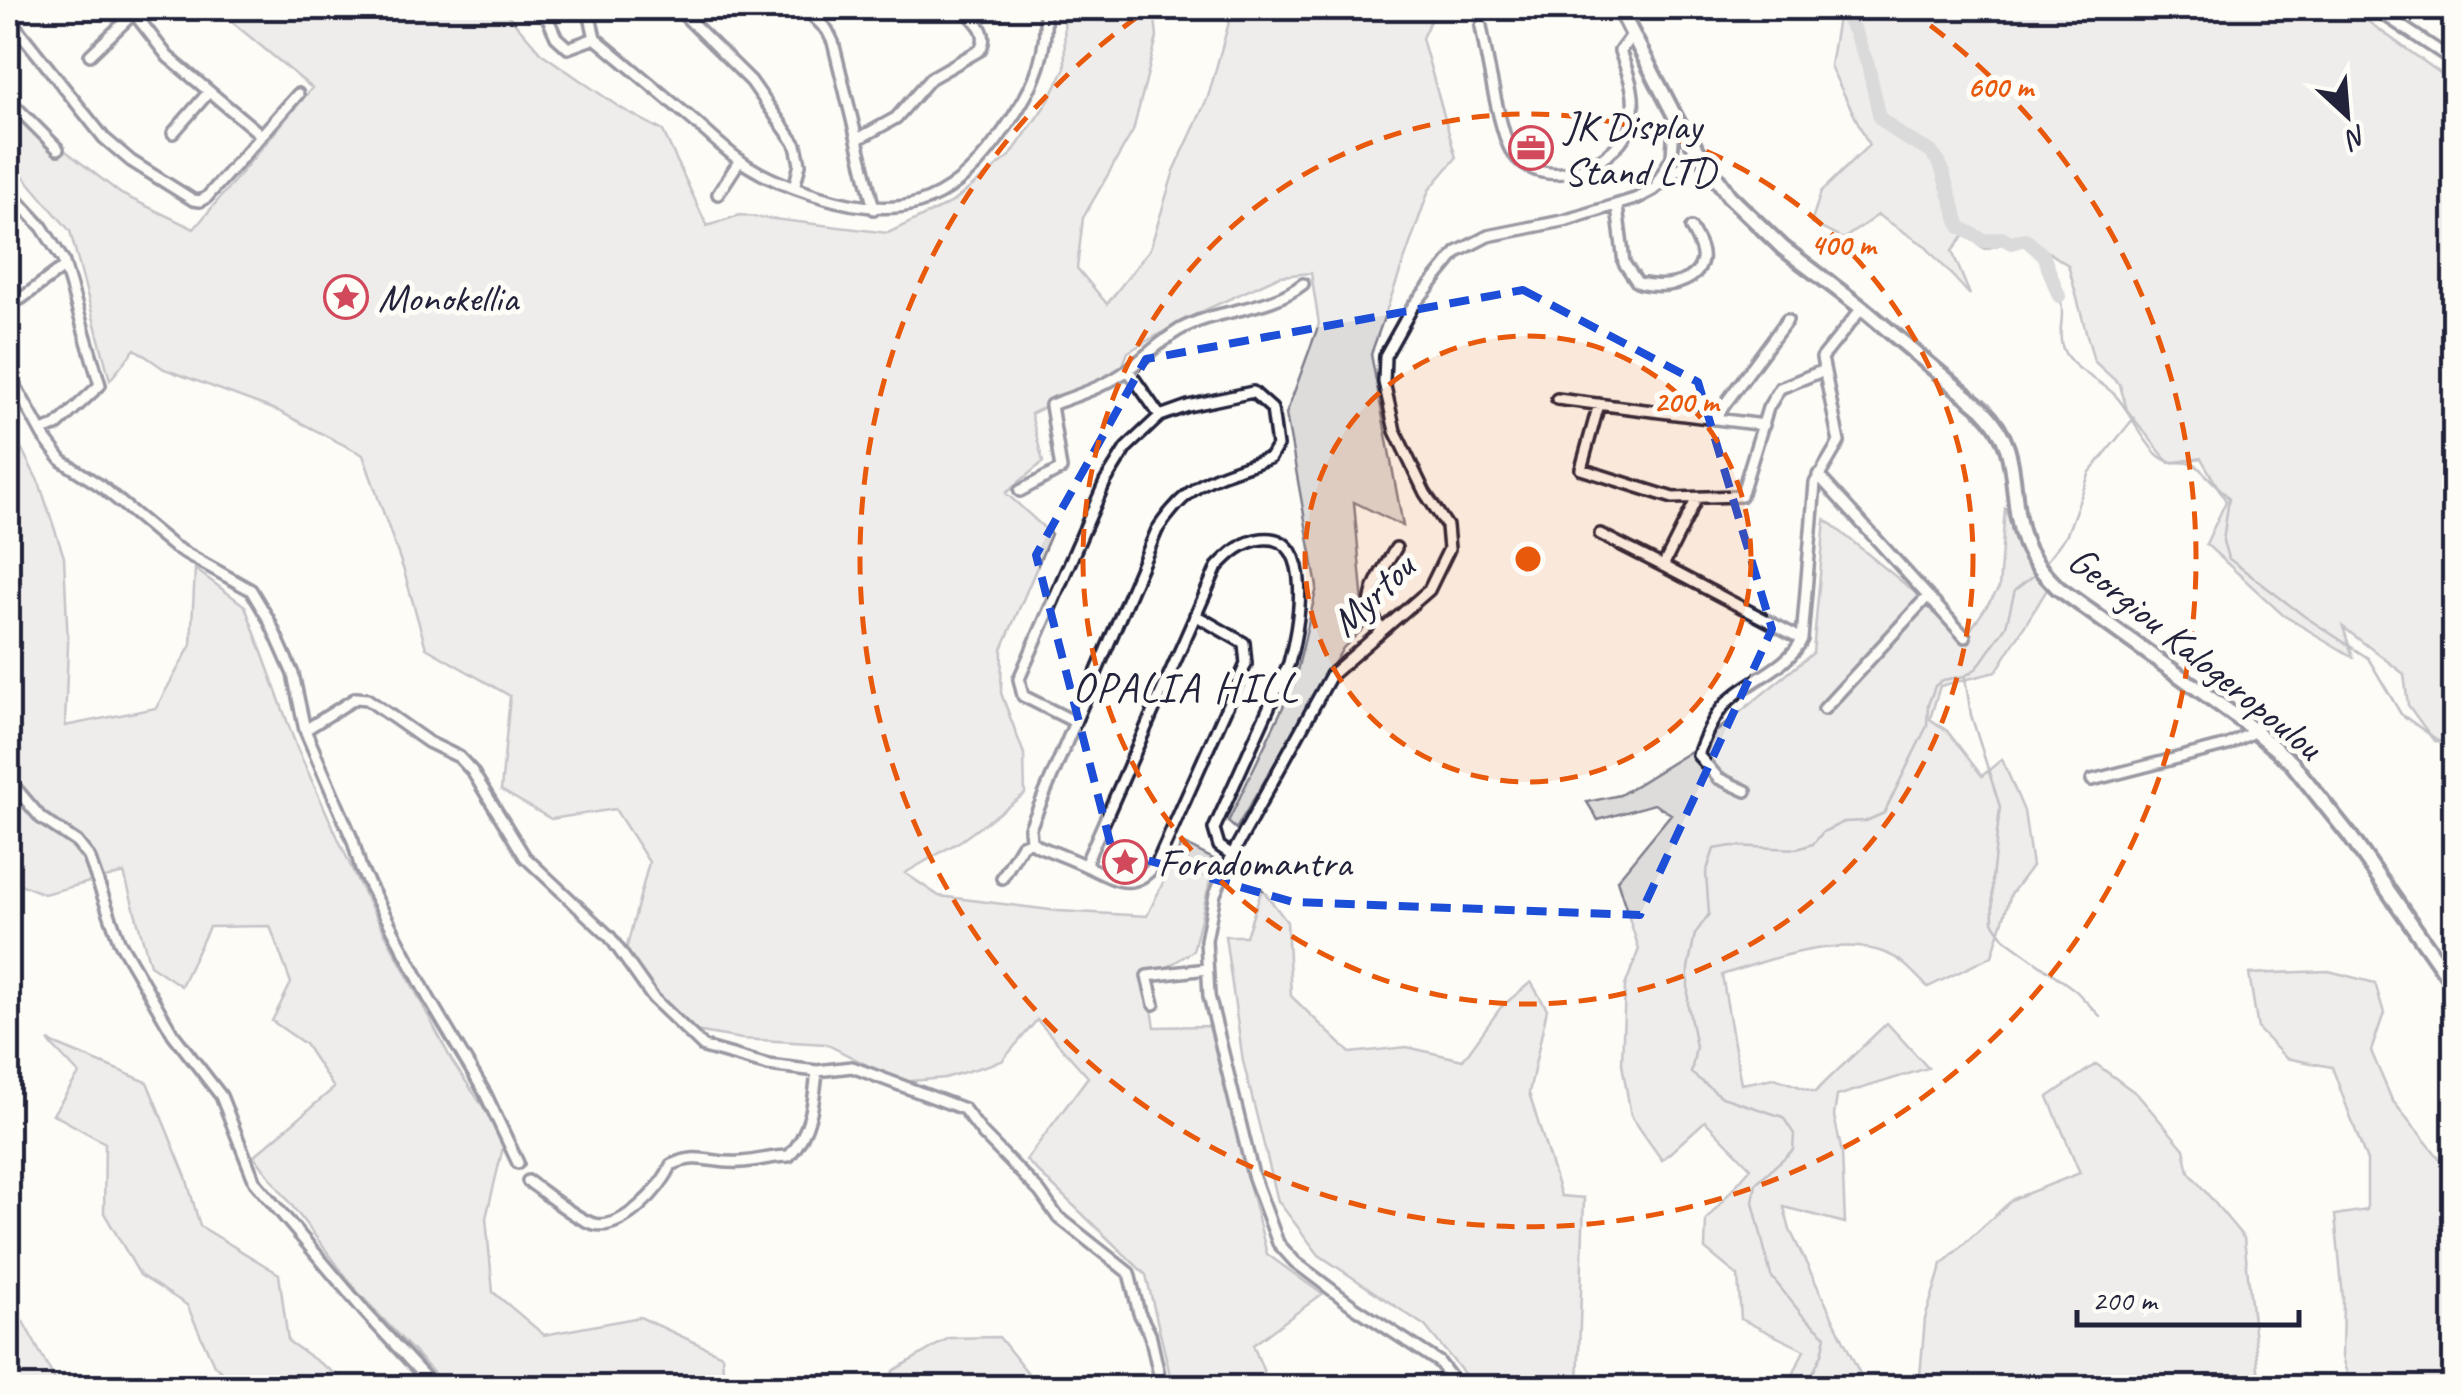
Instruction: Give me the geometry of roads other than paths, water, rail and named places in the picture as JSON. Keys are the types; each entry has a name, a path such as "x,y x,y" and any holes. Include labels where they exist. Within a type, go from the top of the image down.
{"street":[{"path":"543,8 556,36 568,48 596,38"},
{"path":"588,8 596,38 740,160 774,182 852,207 874,210 904,209 934,199 978,165 1035,83 1044,48 1044,8"},
{"path":"676,8 750,80 796,145 800,164 794,188"},
{"path":"805,8 833,42 874,210"},
{"path":"858,139 896,118 931,78 980,50 984,36 980,26 963,8"},
{"name":"Georgiou Kalogeropoulou","path":"1619,8 1672,110 1729,196 1783,248 1862,308 1982,408 1998,427 2014,469 2020,524 2042,572 2058,588 2256,731 2311,784 2454,985"},
{"path":"2374,8 2454,61"},
{"path":"90,55 132,10 168,57 260,134"},
{"path":"8,17 104,138 131,161 192,200 207,197 298,94"},
{"path":"1481,26 1508,148 1523,166 1551,174 1587,167 1614,150 1624,137 1632,122 1635,100 1620,51 1632,34"},
{"path":"172,134 208,93"},
{"path":"8,99 58,149"},
{"path":"1654,190 1675,146 1672,110"},
{"name":"Myrtou","path":"1459,1388 1439,1362 1352,1306 1278,1244 1253,1175 1209,996 1206,940 1216,894 1232,855 1331,675 1428,590 1449,550 1447,526 1425,493 1395,431 1384,382 1385,356 1413,306 1457,252 1488,236 1617,206 1654,190 1698,153"},
{"path":"718,194 740,160"},
{"path":"8,190 42,226 65,266 100,385 56,426 41,431"},
{"path":"1617,206 1624,263 1636,282 1654,288 1679,283 1697,271 1701,250 1691,228"},
{"path":"8,305 65,266"},
{"path":"1020,490 1061,469 1052,405 1110,381 1180,330 1278,300 1303,284"},
{"path":"1746,791 1718,778 1698,756 1709,727 1731,698 1793,653 1802,639 1818,475 1838,448 1840,437 1822,371 1824,353 1862,308"},
{"path":"1714,418 1787,320"},
{"path":"1128,370 1160,416"},
{"path":"1599,404 1581,469 1674,498 1741,496 1768,408 1780,388 1822,371"},
{"path":"8,372 62,460 101,486 174,546 251,590 270,620 294,674 305,730 353,840 361,870 485,1093 518,1163"},
{"path":"1031,841 1030,828 1073,721 1157,530 1189,490 1270,458 1277,446 1272,408 1253,392 1160,416 1126,448 1105,482 1019,679 1023,696 1073,721"},
{"path":"1557,399 1764,425"},
{"path":"1818,475 1965,637"},
{"path":"1663,566 1697,498"},
{"path":"1600,534 1802,639"},
{"path":"1084,866 1216,567 1232,551 1254,540 1276,538 1286,542 1297,558 1295,637 1288,664 1214,829 1219,846 1232,855"},
{"path":"1382,630 1368,608 1396,548"},
{"path":"1824,708 1928,596"},
{"path":"1031,841 1115,880 1132,882 1148,875 1157,863 1246,664 1244,643 1195,616"},
{"path":"305,730 356,698 367,699 428,742 458,757 472,771 526,856 610,937 653,998 704,1047 768,1065 817,1071 852,1067 964,1109 1057,1216 1129,1273 1139,1313 1150,1334 1162,1388"},
{"path":"2092,780 2228,746 2256,731"},
{"path":"8,779 41,818 78,842 89,857 119,941 173,1034 222,1096 255,1182 435,1388"},
{"path":"1002,878 1022,846 1031,841"},
{"path":"1154,1004 1147,976 1208,969"},
{"path":"528,1181 593,1224 606,1224 654,1194 671,1165 690,1156 740,1162 789,1156 813,1111 817,1071"}],"waterway":[{"path":"1840,8 1868,65 1880,118 1931,152 1940,164 1960,227 1985,241 2002,238 2011,243 2025,239 2043,255 2059,296"},
{"path":"2059,296 2061,343 2067,356 2114,394 2159,456 2172,462 2195,464 2229,498 2223,541 2228,558 2304,616 2368,658 2401,714 2454,752"},
{"path":"2043,566 2067,534 2090,472 2134,418"},
{"path":"1815,1388 1812,1375 1826,1336 1803,1316 1771,1276 1753,1202 1756,1183 1793,1150 1794,1134 1783,1117 1722,1097 1691,1073 1696,1047 1688,1006 1688,968 1695,934 1709,914 1706,873 1714,849 1797,849 1813,844 1823,832 1844,822 1866,821 1884,813 1927,726 1928,705 1935,686 1977,668 2006,626 2015,590 2038,572"},
{"path":"1965,678 1971,715 2000,807 1992,879 1993,922 2006,940 2075,990 2100,1016"}],"place":[{"name":"JK Display Stand LTD","path":"1531,148"},
{"name":"Monokellia","path":"346,297"},
{"name":"Foradomantra","path":"1125,862"}],"district":[{"name":"OPALIA HILL","path":"1186,686"}]}
